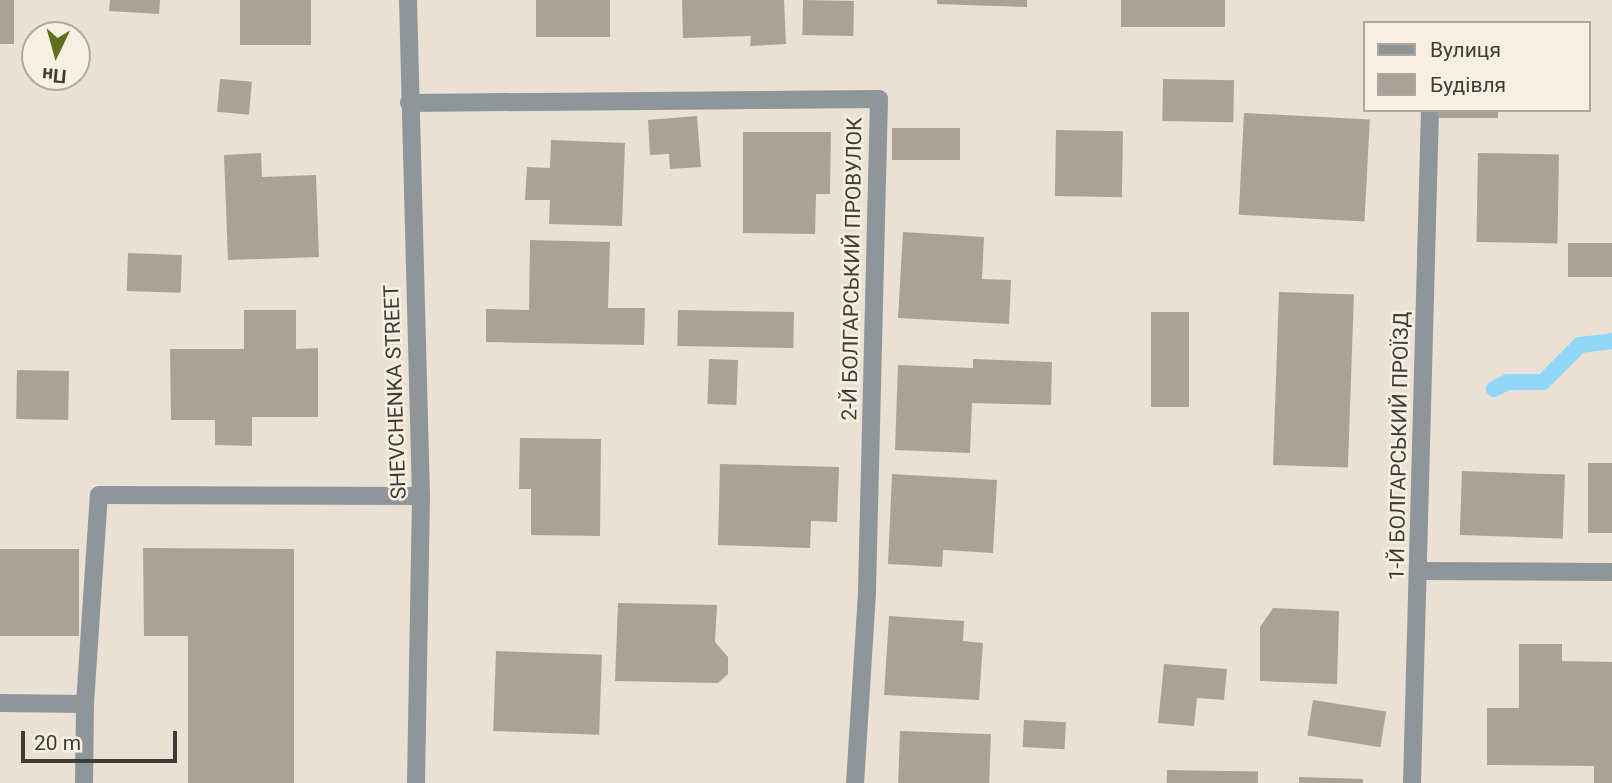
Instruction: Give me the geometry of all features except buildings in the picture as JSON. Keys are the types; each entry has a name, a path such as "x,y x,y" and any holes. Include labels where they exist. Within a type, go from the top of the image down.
{"street":[{"name":"SHEVCHENKA STREET","path":"408,0 421,496 416,783"},
{"name":"2-Й БОЛГАРСЬКИЙ ПРОВУЛОК","path":"409,103 879,99 867,593 855,783"},
{"name":"1-Й БОЛГАРСЬКИЙ ПРОЇЗД","path":"1412,783 1430,112"},
{"path":"85,783 85,704 99,495 421,496"},
{"path":"1418,571 1612,572"},
{"path":"0,703 85,704"}],"waterway":[{"path":"1494,389 1508,382 1543,382 1580,345 1612,341"}]}
